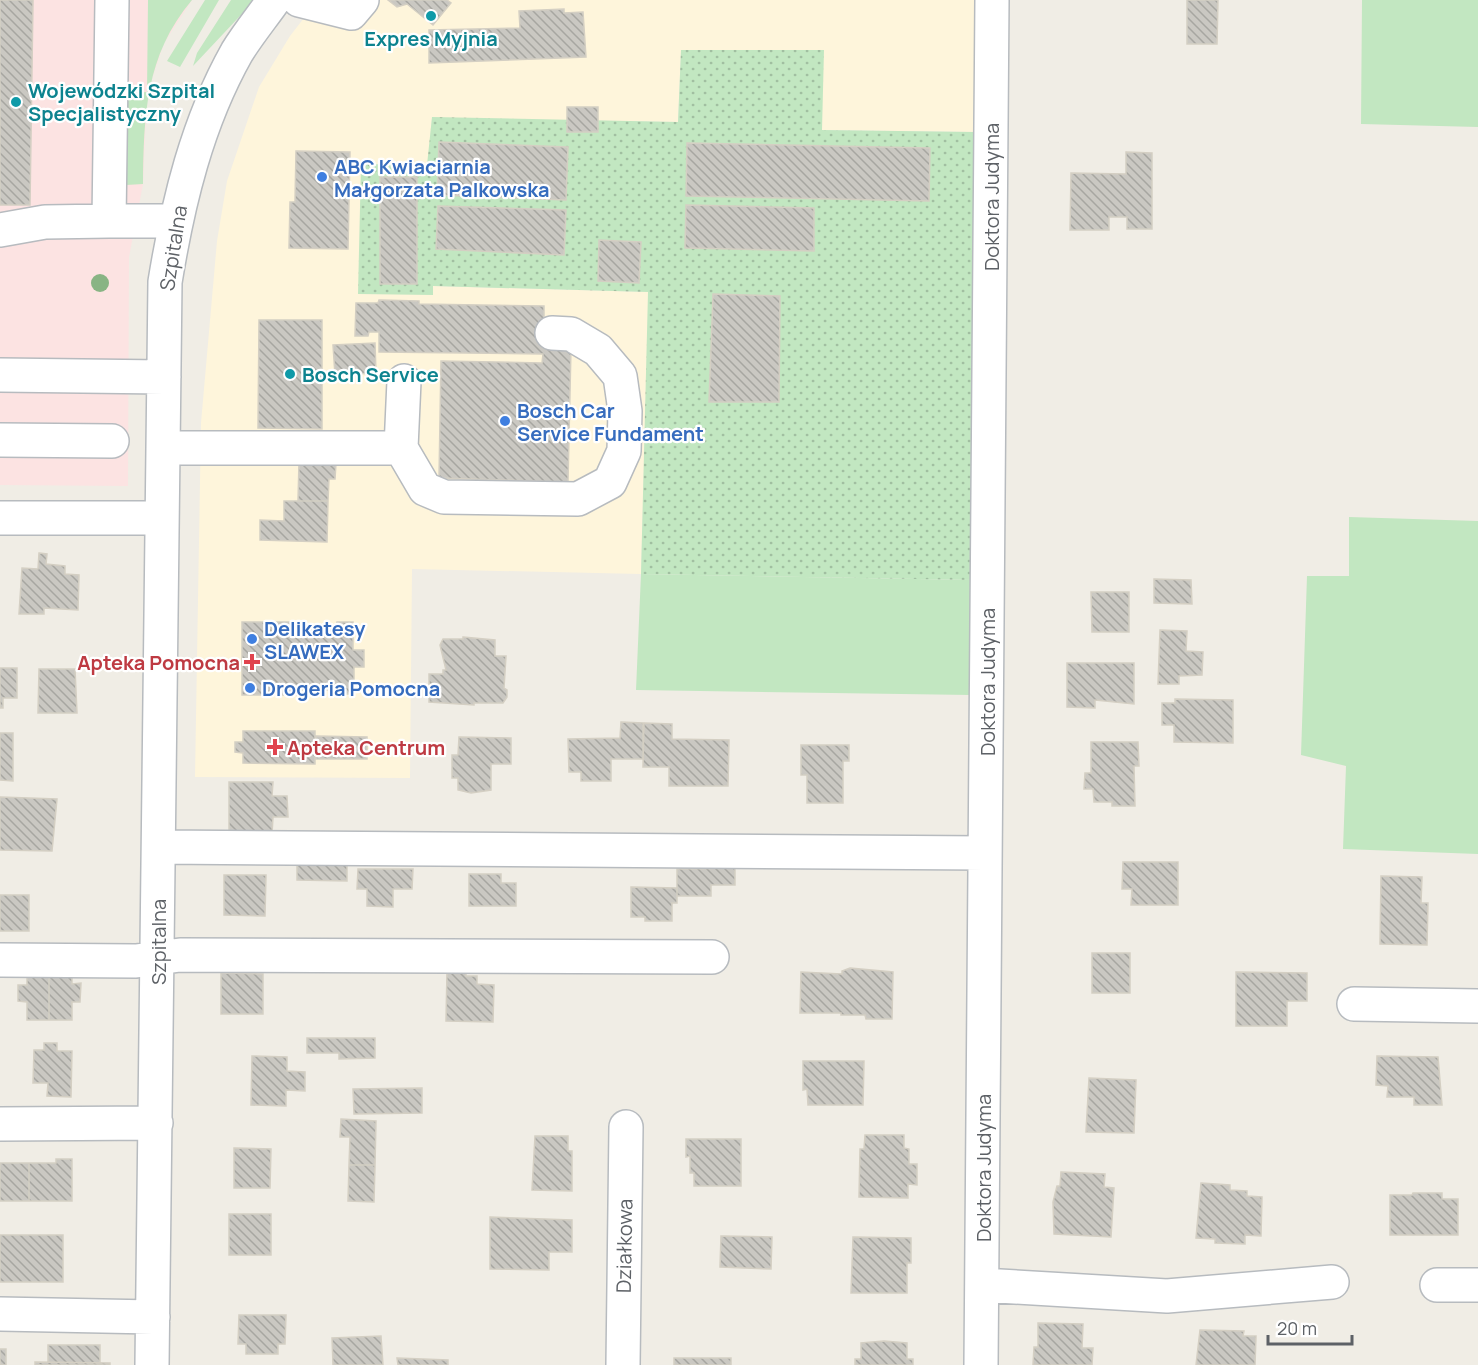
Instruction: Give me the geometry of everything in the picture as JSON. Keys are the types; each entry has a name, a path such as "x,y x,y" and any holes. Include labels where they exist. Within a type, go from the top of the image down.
{"street":[{"path":"109,220 112,0"},
{"name":"Szpitalna","path":"152,1365 159,958 165,282 175,220 190,166 211,105 238,51 274,0"},
{"path":"299,0 351,13 362,0"},
{"name":"Doktora Judyma","path":"981,1365 993,0"},
{"path":"0,230 45,222 175,220"},
{"path":"404,381 401,448 425,489 444,497 578,499 610,482 624,451 625,411 620,376 598,350 571,334 552,333"},
{"path":"0,375 164,377"},
{"path":"0,440 112,441"},
{"path":"163,448 401,448"},
{"path":"0,518 162,518"},
{"path":"159,847 985,853"},
{"path":"0,960 136,962 180,955 712,957"},
{"path":"1354,1004 1478,1006"},
{"path":"0,1125 156,1123"},
{"name":"Działkowa","path":"623,1365 626,1127"},
{"path":"982,1285 1167,1296 1332,1282"},
{"path":"1437,1285 1478,1285"},
{"path":"0,1314 153,1317"}],"shaded area":[{"path":"0,0 192,0 164,43 147,93 143,184 129,257 128,486 0,485"},
{"path":"318,0 976,0 976,132 822,130 681,50 678,122 432,118 428,165 433,294 433,286 649,292 641,574 412,569 410,778 195,777 201,423 217,241 227,181 259,87 290,36"}],"green space":[{"path":"148,0 192,0 176,21 165,43 150,87 144,134 143,184 126,185 127,93 147,92"},
{"path":"205,0 219,0 180,67 167,61"},
{"path":"231,0 255,0 193,66 197,53"},
{"path":"1362,0 1478,0 1478,127 1361,124"},
{"path":"681,50 824,50 822,130 976,132 972,580 641,574 648,292 433,286 433,295 358,294 361,164 427,165 432,117 678,122"},
{"path":"1349,517 1478,521 1478,854 1343,849 1346,766 1301,755 1307,576 1349,576"},
{"path":"641,574 972,580 971,695 636,690"}],"building":[{"name":"Wojewódzki Szpital Specjalistyczny","path":"0,0 33,0 30,205 0,205"},
{"name":"Expres Myjnia","path":"388,0 447,0 451,3 433,25 407,4 397,7"},
{"path":"1187,0 1218,0 1217,44 1187,44"},
{"path":"564,9 564,13 583,12 586,57 429,63 429,30 520,28 519,11"},
{"path":"567,107 598,107 598,132 567,132"},
{"path":"439,142 568,147 566,200 437,195"},
{"path":"687,143 930,148 929,201 686,196"},
{"name":"ABC Kwiaciarnia Małgorzata Palkowska","path":"296,151 350,152 348,249 289,248 290,202 295,202"},
{"path":"1126,152 1152,153 1152,229 1127,229 1127,217 1109,217 1109,230 1070,230 1071,173 1126,174"},
{"path":"380,177 417,177 417,284 380,284"},
{"path":"686,205 814,208 814,251 685,248"},
{"path":"438,206 566,210 564,255 436,249"},
{"path":"599,240 641,242 639,283 598,281"},
{"path":"713,294 780,296 779,402 709,402"},
{"name":"Bosch Car Service Fundament","path":"379,300 419,301 419,304 544,306 544,347 571,348 568,482 439,478 441,361 542,363 543,354 379,352 379,332 369,332 368,336 355,336 356,303 378,303"},
{"name":"Bosch Service","path":"259,320 322,320 322,429 258,428"},
{"path":"375,343 376,373 335,375 333,345"},
{"path":"299,462 336,463 335,479 329,479 328,501 298,501"},
{"path":"284,501 328,501 327,542 260,540 260,520 284,521"},
{"path":"39,553 47,554 46,564 65,566 65,574 79,575 78,610 44,608 44,614 19,614 22,568 38,569"},
{"path":"1154,579 1191,580 1192,604 1154,603"},
{"path":"1091,592 1129,592 1129,632 1092,632"},
{"path":"242,622 301,622 301,627 336,627 337,622 353,622 353,650 364,650 364,667 354,667 354,694 338,694 338,690 301,690 301,695 242,695"},
{"path":"1160,630 1187,631 1186,651 1203,652 1202,675 1179,676 1179,684 1158,684"},
{"path":"463,637 495,640 495,656 506,656 504,688 507,690 507,697 503,703 474,703 474,705 429,702 429,674 443,674 443,670 446,670 440,645 443,639 463,639"},
{"path":"1067,663 1134,663 1134,704 1095,700 1095,708 1067,707"},
{"path":"0,668 17,668 17,698 3,698 3,708 0,708"},
{"path":"39,669 75,669 77,713 38,713"},
{"path":"1175,699 1233,700 1233,743 1174,742 1174,725 1162,725 1162,703 1175,703"},
{"path":"621,722 643,723 643,759 611,759 611,781 581,781 581,772 569,772 568,739 620,738"},
{"path":"644,723 672,724 672,739 729,740 728,786 669,786 669,767 643,767"},
{"name":"Apteka Centrum","path":"243,731 315,731 315,764 243,763 243,753 235,752 235,742 243,742"},
{"path":"0,733 13,733 13,781 0,780"},
{"path":"316,736 367,737 367,759 316,759"},
{"path":"459,737 511,738 511,764 491,764 491,790 471,793 458,790 458,778 452,778 452,755 458,755"},
{"path":"1091,742 1138,742 1139,766 1134,766 1135,806 1112,806 1112,802 1094,802 1093,789 1084,789 1085,773 1091,773"},
{"path":"801,745 849,745 849,761 843,761 843,803 807,803 807,775 801,775"},
{"path":"229,782 273,782 272,796 287,796 288,817 273,817 272,834 229,834"},
{"path":"0,797 57,799 52,851 0,850"},
{"path":"297,860 347,860 347,881 297,880"},
{"path":"1123,862 1178,862 1178,905 1131,905 1132,889 1122,889"},
{"path":"735,868 735,885 711,885 711,896 677,896 677,869"},
{"path":"358,869 413,869 412,889 393,889 393,907 367,906 367,889 357,889"},
{"path":"469,874 501,874 501,883 516,883 516,906 469,906"},
{"path":"224,875 266,875 265,916 224,915"},
{"path":"1381,876 1422,877 1421,903 1428,903 1427,945 1380,944"},
{"path":"631,887 677,888 677,903 672,903 672,921 645,921 645,917 631,917"},
{"path":"0,895 29,895 29,931 0,931"},
{"path":"1092,953 1130,953 1130,993 1092,993"},
{"path":"850,968 893,972 892,1019 866,1019 865,1015 841,1015 841,1013 800,1013 801,972 842,974 842,971"},
{"path":"447,970 466,971 466,976 477,976 477,984 494,985 493,1022 446,1021"},
{"path":"1236,972 1307,973 1307,1001 1287,1001 1287,1026 1236,1026"},
{"path":"221,973 263,974 263,1014 221,1014"},
{"path":"27,976 49,976 49,1020 27,1020 27,1002 18,1001 18,985 27,985"},
{"path":"49,976 72,976 72,984 81,983 80,1002 72,1002 72,1020 49,1020"},
{"path":"307,1038 375,1038 375,1058 339,1059 339,1053 307,1053"},
{"path":"44,1043 57,1043 57,1051 72,1051 71,1097 47,1096 48,1083 33,1083 34,1050 44,1050"},
{"path":"252,1056 287,1057 287,1071 305,1072 305,1091 286,1090 286,1106 251,1105"},
{"path":"1377,1056 1438,1057 1442,1105 1414,1105 1414,1097 1387,1097 1388,1086 1376,1085"},
{"path":"803,1061 864,1061 863,1105 808,1105 807,1089 803,1090"},
{"path":"1089,1078 1136,1080 1134,1133 1086,1132"},
{"path":"422,1088 422,1113 354,1114 353,1089"},
{"path":"341,1119 376,1121 375,1165 349,1165 350,1137 340,1137"},
{"path":"865,1135 904,1135 904,1148 909,1149 909,1164 917,1164 917,1185 908,1184 908,1198 859,1197 860,1149 864,1149"},
{"path":"535,1136 568,1136 568,1151 572,1151 572,1191 532,1190"},
{"path":"686,1139 741,1139 741,1186 694,1186 694,1173 690,1173 690,1156 686,1157"},
{"path":"234,1148 271,1149 270,1188 234,1188"},
{"path":"56,1159 72,1159 72,1201 29,1201 29,1163 56,1163"},
{"path":"0,1163 29,1163 29,1201 0,1201"},
{"path":"349,1165 375,1165 374,1202 348,1201"},
{"path":"1061,1172 1105,1174 1104,1187 1114,1188 1111,1237 1054,1234 1053,1202 1057,1186 1060,1186"},
{"path":"1201,1183 1230,1185 1230,1190 1247,1191 1247,1196 1262,1197 1261,1236 1245,1235 1245,1244 1215,1243 1215,1239 1196,1238"},
{"path":"1413,1193 1442,1193 1442,1199 1458,1199 1458,1235 1390,1235 1390,1195 1412,1195"},
{"path":"229,1214 271,1214 271,1255 229,1255"},
{"path":"490,1217 572,1220 572,1252 549,1252 549,1270 490,1269"},
{"path":"0,1235 63,1235 63,1282 0,1282"},
{"path":"721,1236 772,1237 771,1269 720,1267"},
{"path":"853,1237 911,1238 911,1263 907,1263 907,1293 851,1293"},
{"path":"239,1315 286,1315 285,1344 278,1344 278,1354 246,1354 246,1344 238,1344"},
{"path":"1038,1323 1083,1324 1082,1348 1093,1348 1092,1365 1033,1365 1034,1347 1038,1347"},
{"path":"1200,1330 1244,1331 1243,1336 1256,1336 1255,1365 1196,1365"},
{"path":"381,1336 383,1365 333,1365 332,1338"},
{"path":"884,1341 907,1343 907,1359 913,1359 913,1365 855,1365 855,1359 861,1359 861,1343"},
{"path":"48,1345 100,1345 100,1363 48,1362"},
{"path":"0,1349 6,1349 6,1365 0,1365"},
{"path":"397,1358 448,1360 448,1365 398,1365"},
{"path":"674,1358 731,1358 731,1365 674,1365"},
{"path":"35,1362 110,1363 110,1365 35,1365"}],"place":[{"name":"Expres Myjnia","path":"431,16"},
{"name":"Wojewódzki Szpital Specjalistyczny","path":"16,102"},
{"name":"ABC Kwiaciarnia Małgorzata Palkowska","path":"322,177"},
{"name":"Bosch Service","path":"290,374"},
{"name":"Bosch Car Service Fundament","path":"505,421"},
{"name":"Delikatesy SLAWEX","path":"252,639"},
{"name":"Apteka Pomocna","path":"252,662"},
{"name":"Drogeria Pomocna","path":"250,688"},
{"name":"Apteka Centrum","path":"275,747"}]}
